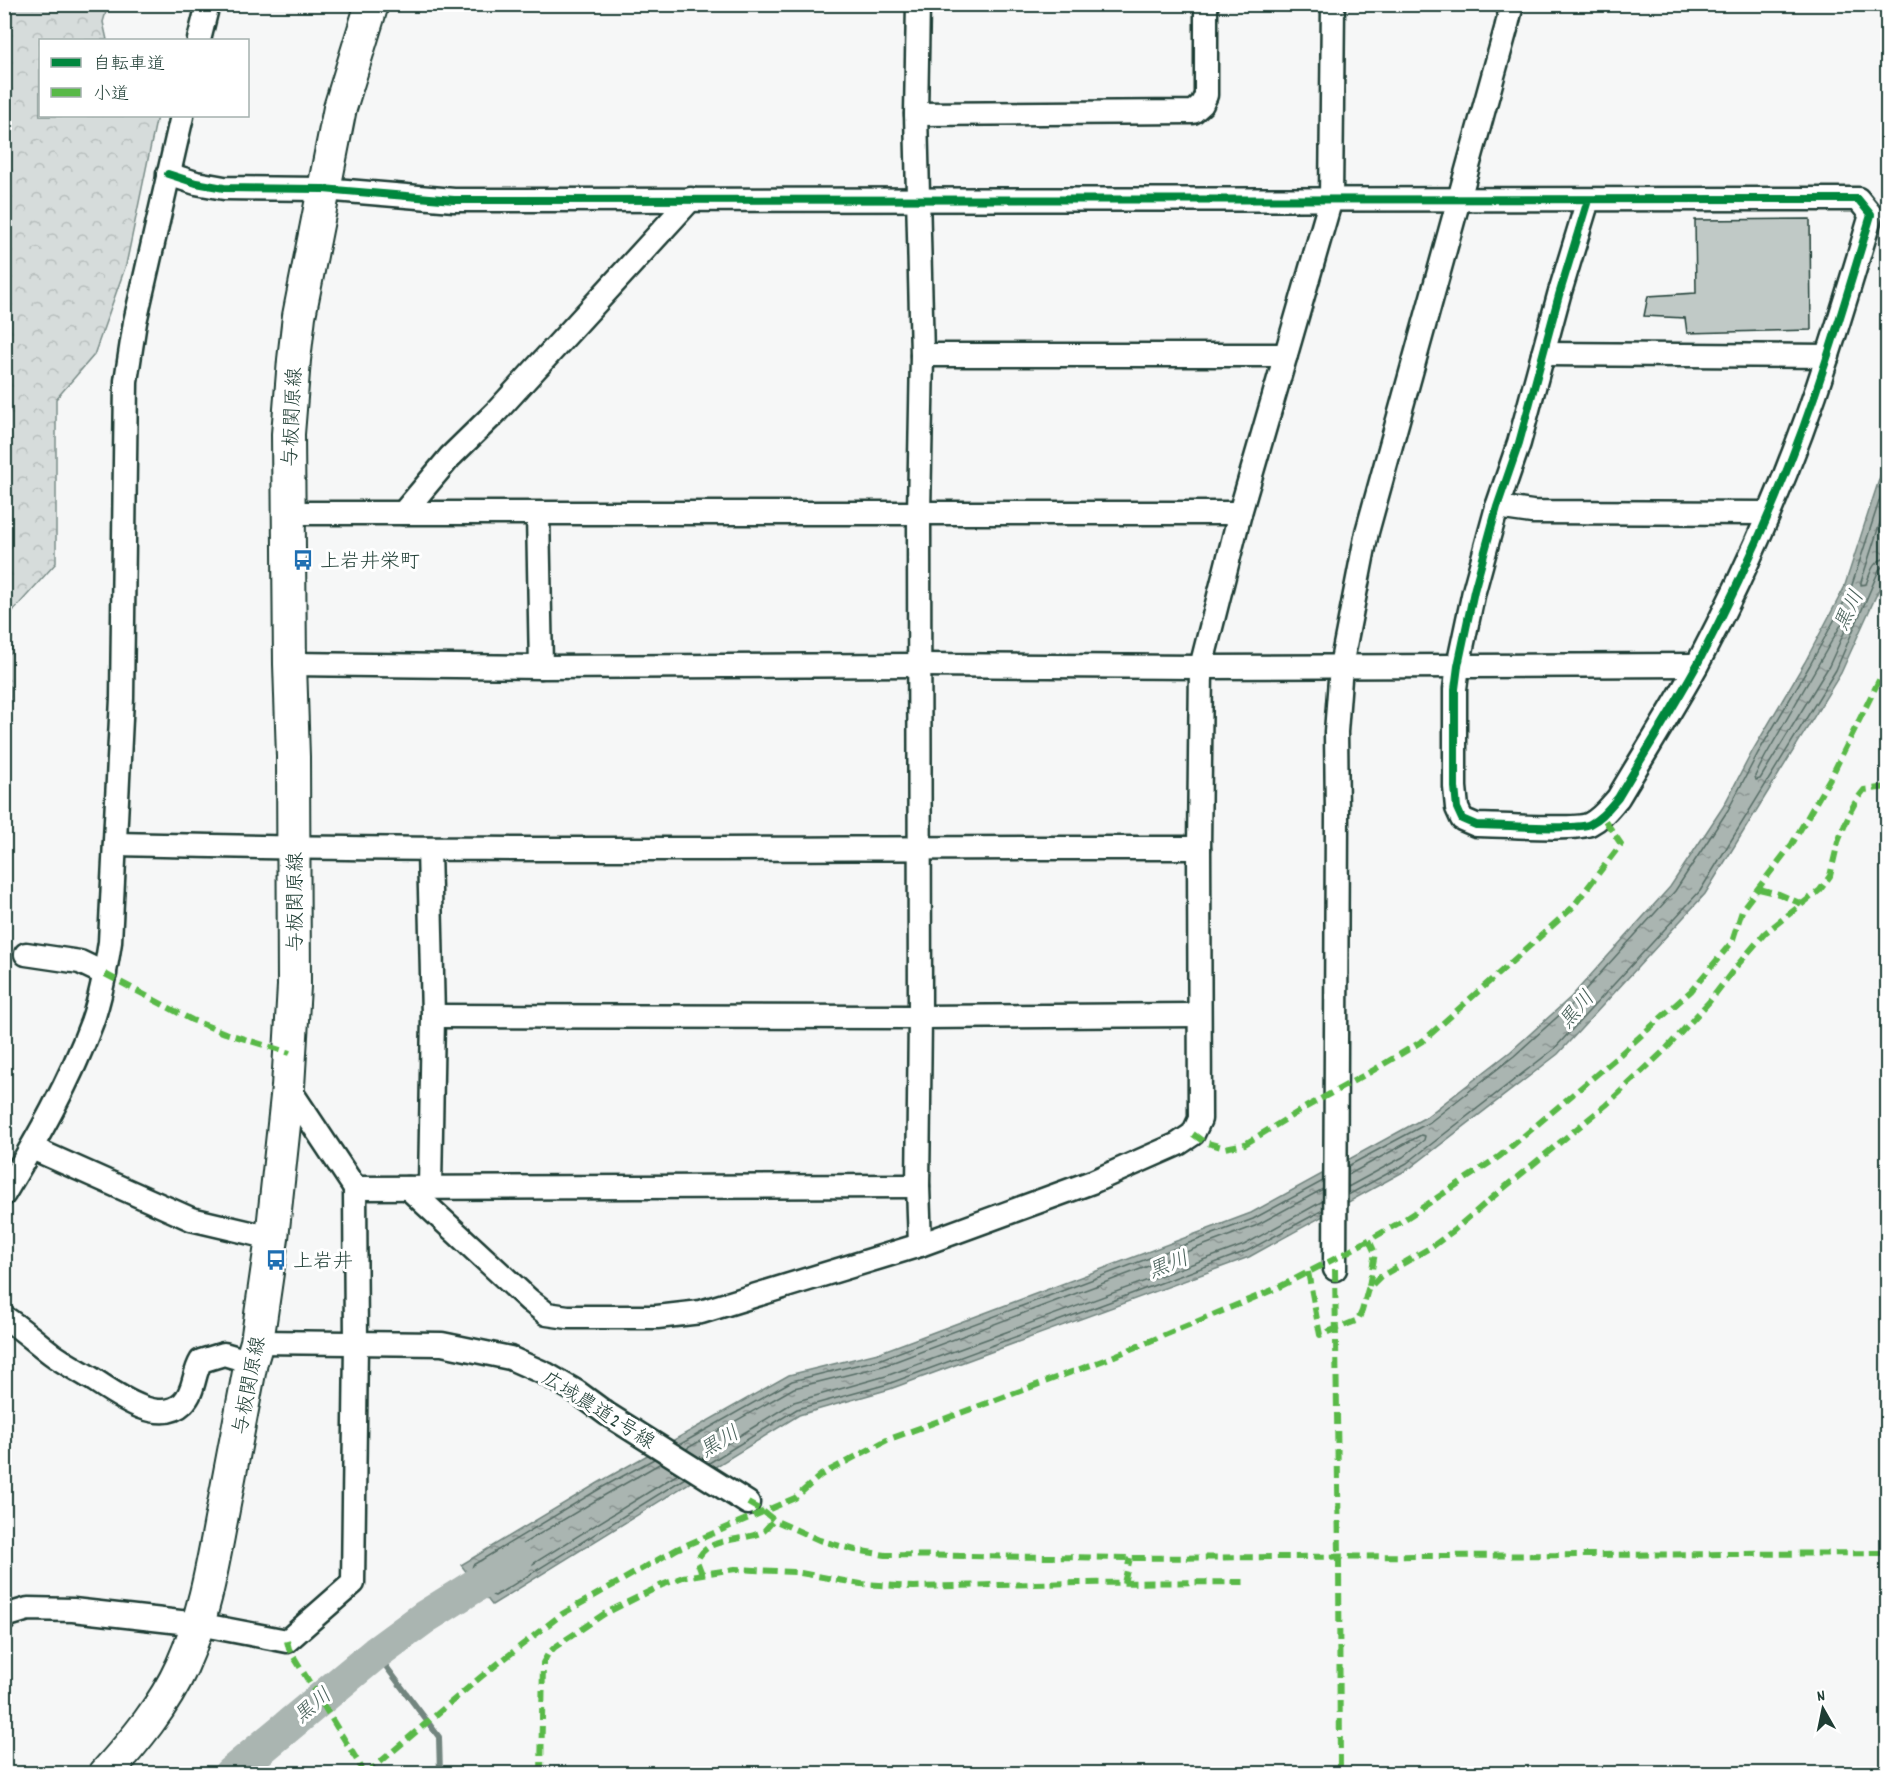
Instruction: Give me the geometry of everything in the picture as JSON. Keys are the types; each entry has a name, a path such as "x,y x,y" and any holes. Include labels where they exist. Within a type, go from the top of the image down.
{"main road":[{"name":"与板関原線","path":"105,1773 144,1727 163,1700 183,1665 198,1623 211,1577 254,1352 272,1238 288,1087 294,986 288,434 299,316 323,189 340,108 372,4"}],"street":[{"path":"199,39 208,4"},
{"path":"918,4 916,114 921,355 918,1186 920,1245"},
{"path":"916,114 1193,112 1202,104 1206,95 1206,4"},
{"path":"408,1188 547,1314 568,1317 657,1317 701,1312 920,1245 1092,1182 1178,1144 1193,1134 1200,1119 1198,1015 1201,667 1240,513 1331,199 1333,4"},
{"path":"1335,1269 1336,732 1341,666 1367,532 1512,4"},
{"path":"4,1194 32,1148 69,1075 92,1022 105,974 110,942 116,844 123,643 126,381 135,322 182,117"},
{"path":"168,174 196,183 224,188 323,189 454,200 1858,199 1871,215 1828,356 1768,513 1696,665 1618,798 1602,816 1588,825 1571,827 1476,825 1462,819 1457,808 1455,787 1455,689 1474,591 1497,507 1519,442 1587,200"},
{"path":"403,513 450,457 497,411 691,200"},
{"path":"1544,354 1828,356"},
{"path":"921,355 1286,355"},
{"path":"1497,507 1532,512 1768,513"},
{"path":"289,513 1240,513"},
{"path":"538,514 541,667"},
{"path":"290,664 541,667 920,664 1201,667 1696,665"},
{"path":"116,844 429,849 1199,848"},
{"path":"429,849 433,1016 430,1186"},
{"path":"26,954 80,962 105,974"},
{"path":"433,1016 1198,1015"},
{"path":"4,1620 5,1616 28,1609 73,1610 198,1623 287,1641 353,1583 356,1188 288,1087"},
{"path":"32,1148 191,1219 272,1238"},
{"path":"356,1188 918,1186"},
{"name":"広域農道2号線","path":"4,1317 53,1356 120,1397 146,1409 168,1410 182,1404 191,1393 196,1369 201,1361 224,1354 356,1343 442,1344 510,1358 546,1374 577,1392 607,1414 748,1503"}],"green space":[{"path":"5,4 108,5 103,22 107,39 39,39 39,117 157,117 126,265 94,355 56,399 56,563 12,612 11,695 5,731"}],"water":[{"path":"1887,455 1887,564 1880,587 1841,673 1705,894 1558,1054 1410,1168 1249,1257 890,1389 799,1415 492,1605 461,1565 598,1483 789,1375 878,1353 1251,1213 1426,1117 1510,1052 1571,997 1670,887 1723,807 1844,588"}],"building":[{"path":"1810,219 1811,330 1687,333 1685,318 1644,316 1648,296 1696,293 1695,220"}],"waterway":[{"name":"黒川","path":"230,1774 376,1653 425,1617 516,1560"},
{"path":"376,1653 439,1737 440,1774"}],"marked path":[{"path":"366,1774 482,1676 562,1614 677,1549 795,1498 821,1475 887,1440 1107,1359 1275,1289 1399,1223 1500,1156 1691,991 1732,942 1743,908 1792,844 1833,773 1888,662"},
{"path":"1308,1272 1320,1335 1358,1320 1368,1289 1380,1277 1433,1246 1453,1231 1606,1105 1665,1050 1709,1002 1765,933 1820,890 1830,876 1838,842 1850,812 1864,790 1888,787"},
{"path":"1193,1134 1204,1142 1225,1148 1245,1144 1424,1040 1572,908 1621,844 1602,816"},
{"path":"1759,889 1779,894 1802,904"},
{"path":"105,974 192,1020 290,1053"},
{"path":"1369,1240 1375,1253 1369,1286"},
{"path":"1335,1269 1340,1774"},
{"path":"748,1503 774,1520 819,1540 855,1550 886,1555 1130,1558 1888,1553"},
{"path":"702,1574 697,1561 709,1547 717,1543 756,1535 764,1531 774,1520"},
{"path":"1124,1583 1130,1558"},
{"path":"541,1774 543,1663 548,1654 604,1614 683,1577 735,1569 795,1572 861,1584 914,1587 1249,1582"},
{"path":"287,1641 289,1649 360,1765 361,1774"}],"cycle path":[{"path":"168,174 196,183 224,188 323,189 454,200 1858,199 1871,215 1815,394 1769,513 1697,665 1618,798 1605,812 1594,822 1582,826 1536,827 1476,825 1462,819 1457,808 1455,787 1455,689 1474,591 1588,200"}],"place":[{"name":"上岩井栄町","path":"303,560"},
{"name":"上岩井","path":"276,1260"}]}
